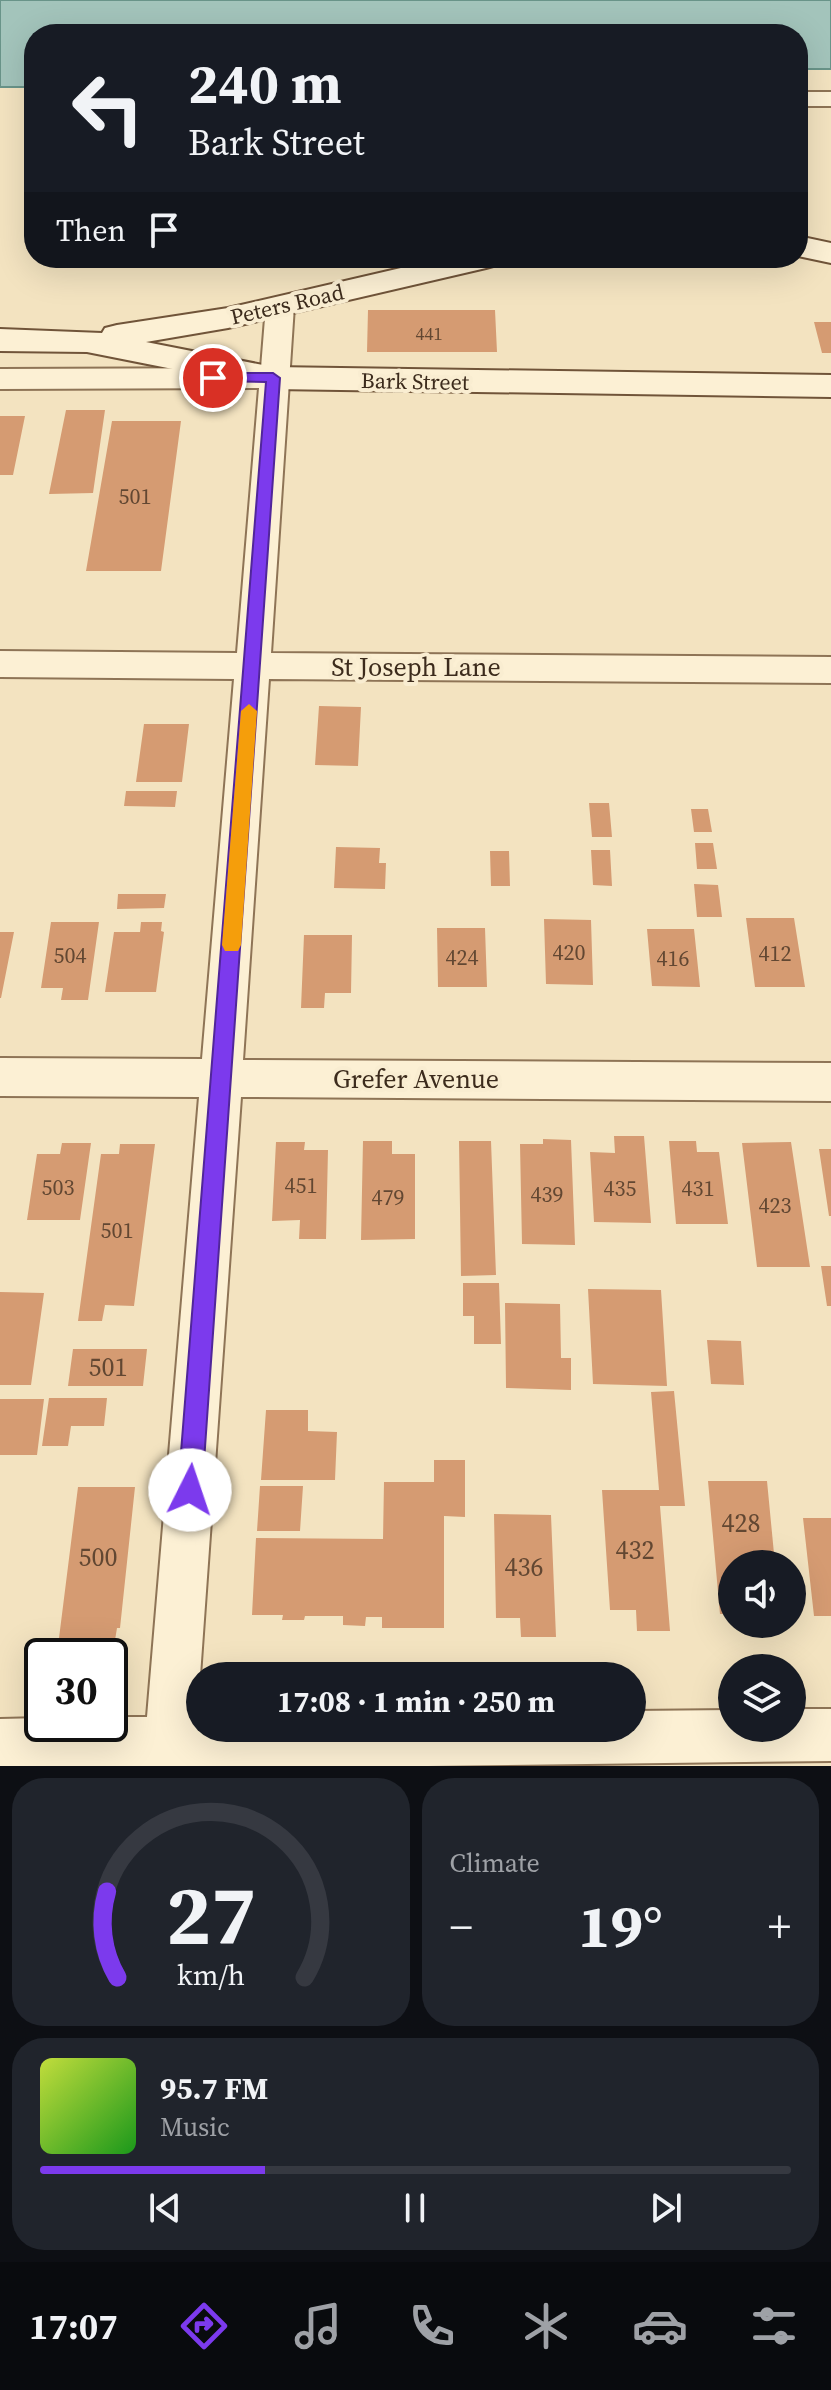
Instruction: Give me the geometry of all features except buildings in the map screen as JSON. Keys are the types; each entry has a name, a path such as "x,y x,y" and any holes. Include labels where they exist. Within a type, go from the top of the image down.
{"main road":[{"path":"808,248 831,253"},
{"name":"Peters Road","path":"0,340 87,341 228,318 443,268"},
{"name":"Peters Road","path":"87,341 273,378"},
{"name":"Bark Street","path":"273,378 831,386"}],"street":[{"path":"808,99 831,99"},
{"path":"170,1755 280,306"},
{"name":"Bark Street","path":"0,379 273,378"},
{"name":"St Joseph Lane","path":"0,664 831,670"},
{"name":"Grefer Avenue","path":"0,1077 831,1082"},
{"path":"0,1745 170,1755 831,1735"}],"water":[{"path":"0,0 831,0 831,69 808,69 808,24 24,24 24,87 0,87"}],"slow traffic":[{"path":"231,945 249,711"}],"route":[{"path":"190,1490 273,378 213,378"}]}
